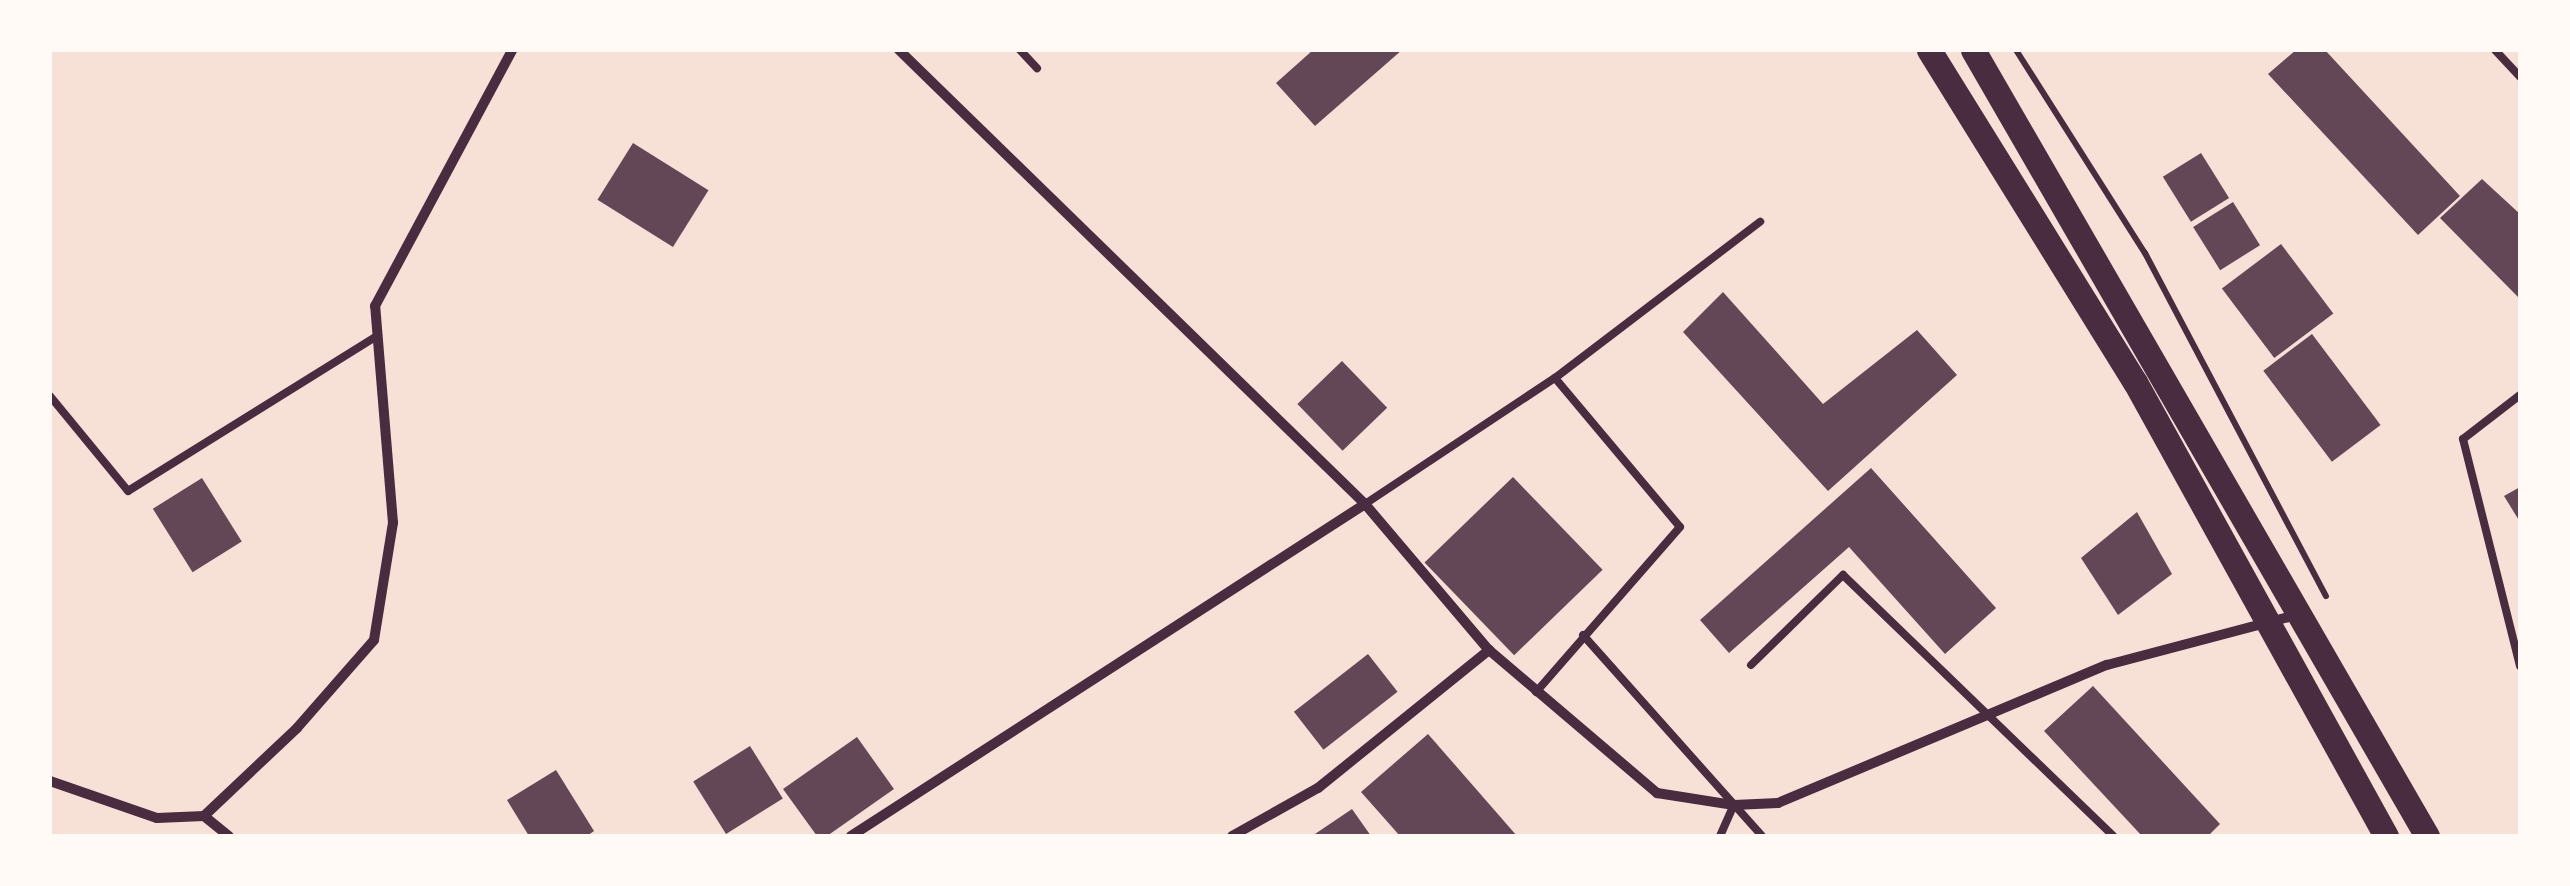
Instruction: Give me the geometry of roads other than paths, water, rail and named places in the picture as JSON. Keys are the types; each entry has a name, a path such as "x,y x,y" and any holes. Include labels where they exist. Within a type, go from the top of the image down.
{"main road":[{"path":"1929,50 2134,382 2386,836"},
{"path":"1973,50 2427,836"}],"street":[{"path":"50,781 157,818 204,816 297,728 374,640 393,523 375,306 512,50"},
{"path":"899,50 1366,504 1489,650 1657,793 1734,805 1778,803 2106,665 2301,614"},
{"path":"852,836 1366,504"},
{"path":"1232,836 1318,788 1489,650"},
{"path":"204,816 228,836"}],"lane":[{"path":"1020,50 1037,68"},
{"path":"2496,50 2520,77"},
{"path":"1366,504 1555,378 1760,222"},
{"path":"50,396 128,492 378,336"},
{"path":"1536,693 1680,527 1555,378"},
{"path":"2520,395 2463,439 2520,666"},
{"path":"1751,665 1843,575 2113,836"},
{"path":"1583,635 1762,836"},
{"path":"1720,836 1734,805"}]}
